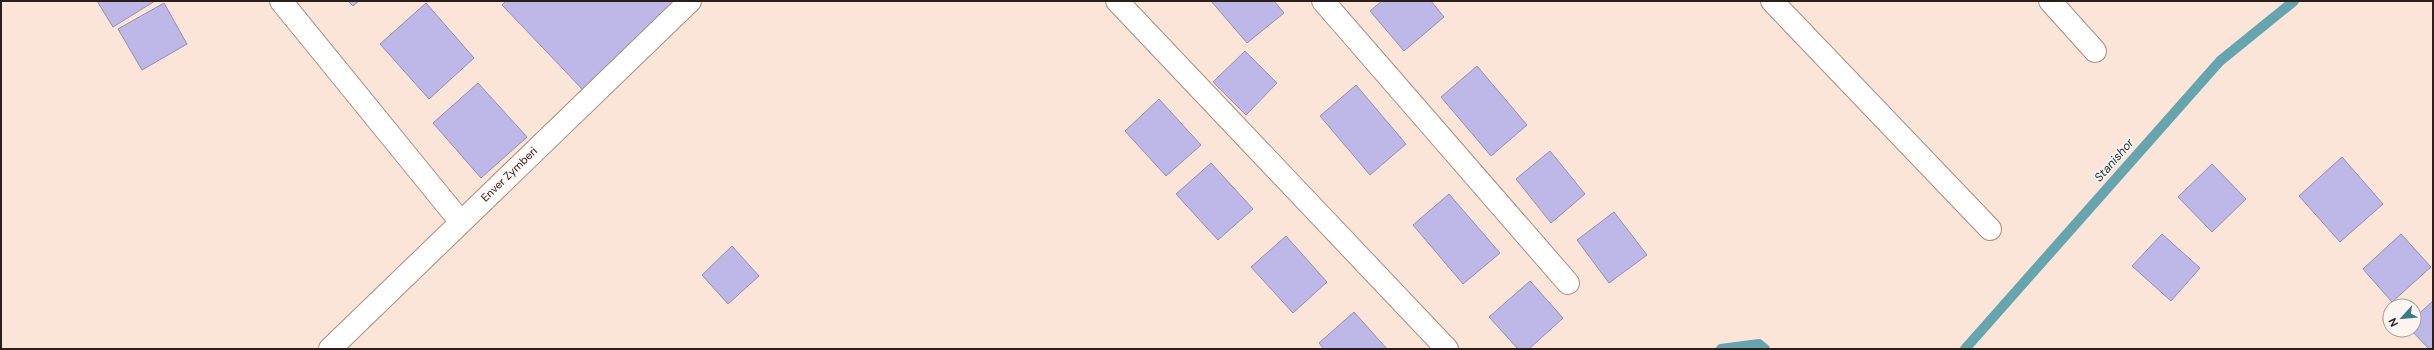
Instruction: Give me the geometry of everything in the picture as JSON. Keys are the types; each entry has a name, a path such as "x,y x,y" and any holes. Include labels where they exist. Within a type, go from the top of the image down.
{"street":[{"path":"281,1 460,222"},
{"name":"Enver Zymberi","path":"330,349 690,1"},
{"path":"1117,1 1447,349"},
{"path":"1323,1 1568,283"},
{"path":"1772,1 1990,228"},
{"path":"2050,1 2095,51"}],"building":[{"path":"97,1 155,1 113,27"},
{"path":"348,1 359,1 353,6"},
{"path":"506,1 679,1 585,92 502,5"},
{"path":"1211,1 1274,1 1284,13 1247,43"},
{"path":"1382,1 1431,1 1444,17 1404,51 1370,11"},
{"path":"164,3 187,44 142,70 118,29"},
{"path":"426,3 474,58 429,99 380,44"},
{"path":"1245,51 1277,83 1246,115 1213,82"},
{"path":"1477,66 1527,125 1491,156 1441,97"},
{"path":"478,83 527,137 481,178 433,123"},
{"path":"1356,85 1406,144 1370,175 1320,116"},
{"path":"1159,99 1201,145 1166,176 1125,131"},
{"path":"1550,151 1585,194 1551,223 1516,179"},
{"path":"2342,157 2383,204 2340,242 2299,196"},
{"path":"1211,163 1253,209 1218,240 1176,194"},
{"path":"2212,164 2246,199 2212,232 2178,197"},
{"path":"1449,194 1500,253 1463,284 1413,225"},
{"path":"1614,212 1647,255 1609,283 1577,240"},
{"path":"2162,234 2200,268 2171,301 2132,266"},
{"path":"2401,234 2431,267 2396,298 2388,298 2363,269"},
{"path":"1286,236 1327,282 1293,313 1251,267"},
{"path":"732,246 759,276 728,304 702,275"},
{"path":"1530,281 1563,318 1529,349 1518,349 1489,317"},
{"path":"2433,301 2433,349 2429,349 2419,338 2422,338 2422,311"},
{"path":"1354,312 1387,349 1324,349 1319,343"}],"waterway":[{"name":"Stanishor","path":"1965,349 2220,61 2294,1"},
{"name":"Stanishor","path":"1721,349 1759,344 1765,349"}]}
